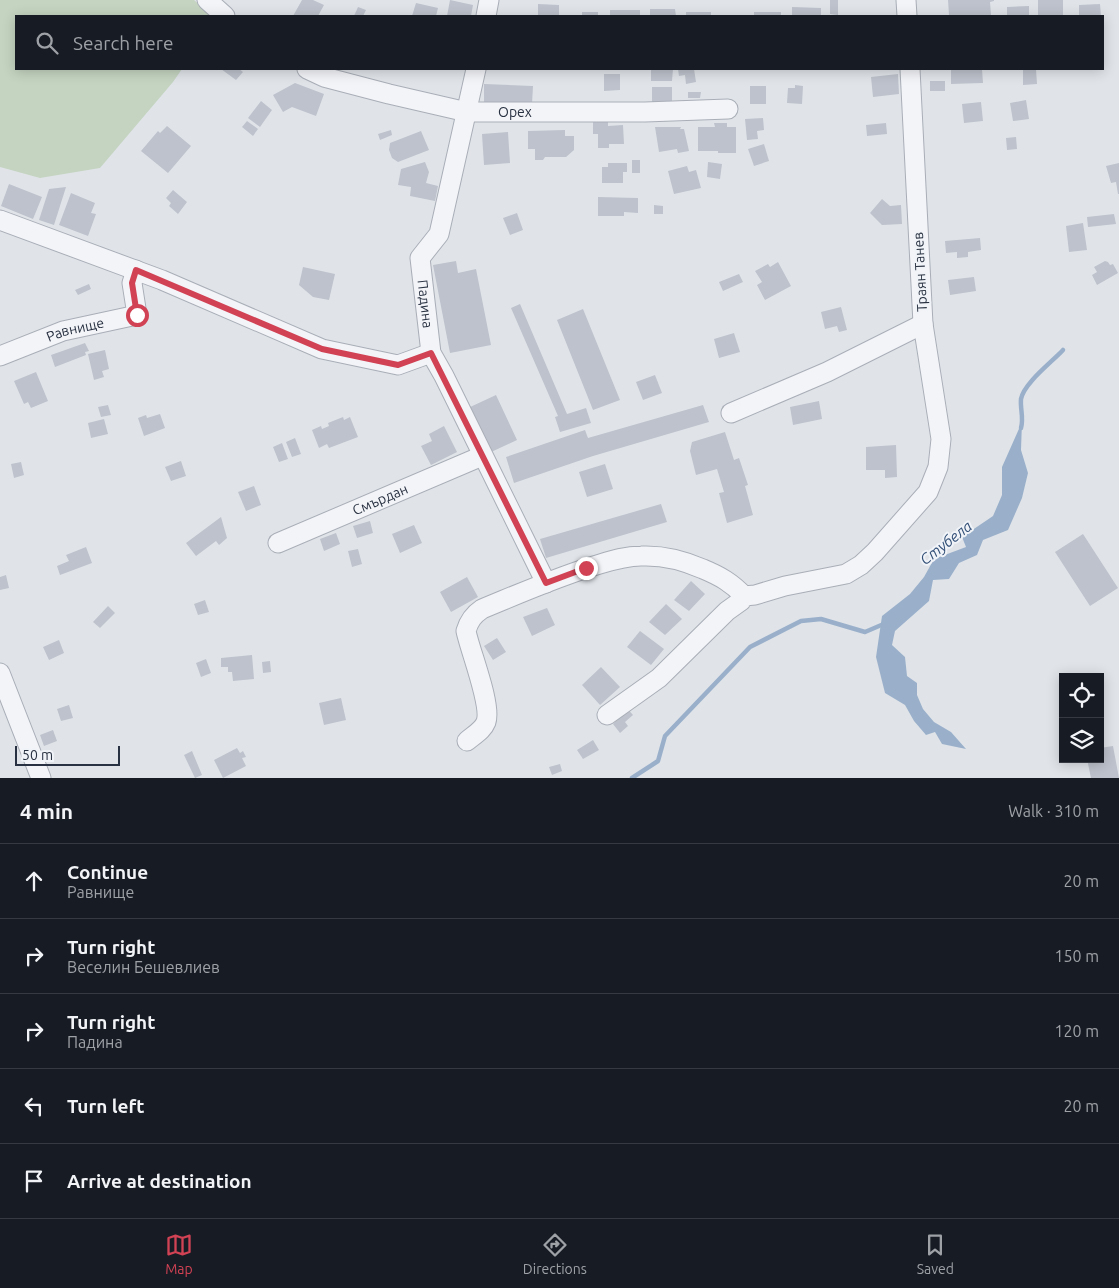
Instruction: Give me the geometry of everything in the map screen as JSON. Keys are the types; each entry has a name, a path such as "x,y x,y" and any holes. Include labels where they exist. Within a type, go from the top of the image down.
{"street":[{"path":"207,0 224,15"},
{"path":"486,15 489,0"},
{"path":"906,0 907,15"},
{"name":"Орех","path":"308,70 324,77 467,112 645,112 728,109"},
{"name":"Падина","path":"476,70 439,234 420,258 431,353 546,583"},
{"name":"Траян Танев","path":"731,413 827,372 923,324 910,70"},
{"path":"0,220 136,270 322,349 398,365 431,353"},
{"name":"Равнище","path":"0,356 63,331 137,315 132,283 136,270"},
{"path":"744,596 846,574 861,565 875,552 928,492 938,468 941,438 923,324"},
{"name":"Смърдан","path":"278,543 482,456"},
{"path":"467,741 485,725 488,714 466,631 474,615 482,609 586,568 622,558 639,556 655,556 685,561 724,578 744,596"},
{"path":"607,715 658,678 727,611 741,601 744,596"},
{"path":"0,673 41,778"}],"green space":[{"path":"0,0 194,0 212,15 15,15 15,70 181,70 100,168 40,178 0,167"}],"water":[{"path":"1022,422 1021,450 1028,473 1022,498 1008,530 983,540 977,555 959,563 949,579 933,580 929,601 895,631 892,645 905,657 907,676 917,683 917,695 923,709 934,722 951,732 966,749 942,744 935,732 926,735 914,721 905,705 885,693 876,657 882,616 910,594 924,577 934,559 966,547 962,537 993,516 1002,495 1002,467"}],"building":[{"path":"302,0 313,0 324,5 319,15 294,15"},
{"path":"450,0 473,5 471,15 447,15"},
{"path":"830,0 838,0 838,15 830,14"},
{"path":"948,0 994,1 990,2 991,15 949,15"},
{"path":"1038,0 1063,0 1063,15 1038,15"},
{"path":"416,3 438,8 436,15 412,15"},
{"path":"538,4 559,5 559,15 538,15"},
{"path":"1100,4 1101,15 1079,15 1079,5"},
{"path":"1029,6 1029,15 1007,15 1007,7"},
{"path":"358,7 366,10 364,15 354,15"},
{"path":"792,7 821,8 821,15 792,15"},
{"path":"650,9 675,9 676,15 650,15"},
{"path":"610,10 640,10 640,15 610,15"},
{"path":"582,12 598,12 598,15 582,15"},
{"path":"686,12 711,12 711,15 686,15"},
{"path":"754,12 781,12 781,15 754,15"},
{"path":"222,70 240,70 243,72 236,80"},
{"path":"651,70 673,70 672,81 651,81"},
{"path":"678,70 694,70 696,82 686,84 685,75 679,76"},
{"path":"951,70 982,70 983,83 951,84"},
{"path":"1023,70 1036,70 1037,84 1023,85"},
{"path":"604,74 620,74 620,90 604,91"},
{"path":"898,74 899,94 873,97 871,77"},
{"path":"930,81 945,81 945,91 930,91"},
{"path":"295,83 324,94 316,116 292,107 283,112 273,95"},
{"path":"484,84 533,86 532,104 484,103"},
{"path":"795,85 803,86 802,104 787,103 788,88 795,88"},
{"path":"750,86 766,86 766,104 750,104"},
{"path":"652,87 672,87 672,103 652,102"},
{"path":"688,92 701,92 700,98 688,98"},
{"path":"1026,100 1029,119 1013,121 1010,103"},
{"path":"261,101 272,110 260,127 248,118"},
{"path":"981,102 983,121 964,123 962,104"},
{"path":"763,118 764,130 757,131 758,139 747,140 745,119"},
{"path":"593,120 608,120 608,126 623,125 624,144 609,144 609,148 598,148 598,134 593,134"},
{"path":"247,121 258,129 253,136 242,127"},
{"path":"714,123 727,123 727,127 736,127 736,153 698,151 698,127 715,127"},
{"path":"886,123 887,134 867,136 866,125"},
{"path":"167,126 191,146 168,173 141,151 158,131 160,133"},
{"path":"655,127 681,127 680,129 684,129 689,151 678,153 677,149 659,152"},
{"path":"391,130 392,135 380,140 378,134"},
{"path":"565,130 565,136 574,136 574,150 566,157 545,157 543,160 535,160 535,149 528,149 528,131"},
{"path":"421,131 429,150 398,162 392,158 389,150 390,143"},
{"path":"508,132 510,163 484,165 482,134"},
{"path":"1016,137 1017,149 1007,150 1006,138"},
{"path":"764,144 769,161 754,166 748,149"},
{"path":"632,160 640,160 640,173 632,173"},
{"path":"425,162 429,172 426,183 438,186 435,201 410,196 411,187 398,185 401,169"},
{"path":"708,162 722,164 720,179 707,177"},
{"path":"608,163 627,163 627,172 623,172 623,183 602,183 602,167 608,167"},
{"path":"1119,163 1118,194 1116,182 1111,183 1106,166"},
{"path":"687,166 689,172 696,170 701,188 674,194 668,171"},
{"path":"9,184 42,197 33,219 1,206"},
{"path":"66,187 54,225 39,220 49,189"},
{"path":"173,190 187,202 178,214 169,206 171,203 166,198"},
{"path":"71,193 95,203 91,213 96,214 88,236 59,225"},
{"path":"598,197 638,198 638,213 624,212 624,216 598,216"},
{"path":"882,199 890,206 901,205 902,224 882,225 870,213"},
{"path":"654,205 663,206 663,214 654,214"},
{"path":"517,213 523,230 510,235 503,218"},
{"path":"1114,214 1116,224 1088,227 1087,217"},
{"path":"1083,223 1087,250 1069,252 1066,226"},
{"path":"980,238 981,250 968,252 968,257 957,258 957,252 946,253 945,241"},
{"path":"456,261 458,273 476,269 491,345 450,353 433,265"},
{"path":"1105,261 1110,265 1113,264 1118,273 1097,285 1092,275 1097,272 1094,267"},
{"path":"778,262 791,286 765,300 757,285 762,282 755,271 768,264 770,267"},
{"path":"303,267 335,274 329,300 313,297 299,285"},
{"path":"739,274 743,282 723,291 719,282"},
{"path":"974,277 976,291 950,295 948,280"},
{"path":"89,284 91,289 78,295 75,290"},
{"path":"520,304 567,414 586,408 591,423 560,432 555,417 558,416 511,308"},
{"path":"841,307 847,330 839,332 837,326 825,329 821,312"},
{"path":"583,309 620,400 593,410 557,320"},
{"path":"734,333 740,352 719,358 714,339"},
{"path":"85,343 89,351 85,352 86,355 55,367 51,355"},
{"path":"105,350 109,369 102,371 104,377 94,380 88,354"},
{"path":"36,372 48,401 31,408 28,402 24,404 14,381"},
{"path":"655,375 662,393 643,400 636,382"},
{"path":"496,395 517,440 489,453 468,408"},
{"path":"819,401 822,419 793,425 790,407"},
{"path":"108,405 111,415 101,417 98,407"},
{"path":"703,405 709,422 593,456 514,483 506,457 585,430 588,438"},
{"path":"160,414 165,428 144,436 138,418 146,415 147,418"},
{"path":"343,417 344,420 350,417 358,437 329,448 327,444 319,448 312,430 321,426 322,429 329,426 328,423"},
{"path":"104,419 108,434 91,438 88,423"},
{"path":"444,426 457,452 431,465 421,446 432,441 429,434"},
{"path":"725,432 734,460 739,458 748,485 745,486 753,515 727,523 719,493 724,492 717,469 696,475 690,451 692,442"},
{"path":"295,438 301,454 292,457 286,442"},
{"path":"282,443 288,459 279,462 273,447"},
{"path":"896,445 897,477 885,478 885,470 866,470 866,447"},
{"path":"181,461 186,476 171,481 165,467"},
{"path":"21,462 24,475 14,478 11,464"},
{"path":"605,464 613,489 587,497 579,472"},
{"path":"254,486 261,505 246,511 238,492"},
{"path":"661,504 667,522 546,558 540,539"},
{"path":"221,517 227,538 219,545 216,541 196,556 186,543"},
{"path":"370,521 373,533 357,538 353,526"},
{"path":"414,525 422,543 400,553 392,534"},
{"path":"336,533 340,544 324,551 320,539"},
{"path":"1083,534 1118,588 1090,606 1055,552"},
{"path":"86,547 92,563 60,575 57,566 69,561 66,555"},
{"path":"358,549 362,564 352,567 348,551"},
{"path":"6,575 9,588 0,590 0,577"},
{"path":"467,577 478,597 451,612 440,592"},
{"path":"691,581 705,594 689,611 674,600"},
{"path":"205,600 209,612 198,615 194,604"},
{"path":"666,604 682,619 665,635 649,622"},
{"path":"108,606 115,613 100,628 93,622"},
{"path":"547,608 555,625 532,636 523,617"},
{"path":"640,631 664,649 651,665 627,647"},
{"path":"497,638 506,652 493,660 484,646"},
{"path":"59,640 64,653 49,660 43,647"},
{"path":"252,655 254,679 233,681 232,672 228,672 228,667 221,667 221,658"},
{"path":"206,659 211,673 201,677 196,663"},
{"path":"270,661 271,672 263,673 262,662"},
{"path":"601,667 620,687 600,705 582,685"},
{"path":"341,698 346,720 324,725 319,703"},
{"path":"69,705 73,718 61,721 57,709"},
{"path":"626,707 633,715 625,722 628,726 620,733 613,724"},
{"path":"53,730 57,741 44,746 40,735"},
{"path":"593,740 599,750 583,759 577,750"},
{"path":"1113,746 1119,778 1091,778 1088,763 1104,763 1104,747"},
{"path":"237,748 240,753 243,751 246,757 242,758 246,766 223,778 214,760"},
{"path":"192,751 202,775 195,778 184,755"},
{"path":"560,764 562,771 552,775 549,767"}],"waterway":[{"name":"Стубела","path":"1021,428 1021,399 1023,393 1027,386 1063,350"},
{"name":"Стубела","path":"632,778 658,761 665,736 750,647 801,621 821,619 865,632 886,623"}],"route":[{"path":"137,315 132,283 136,270 322,349 398,365 431,353 546,583 586,568"}]}
